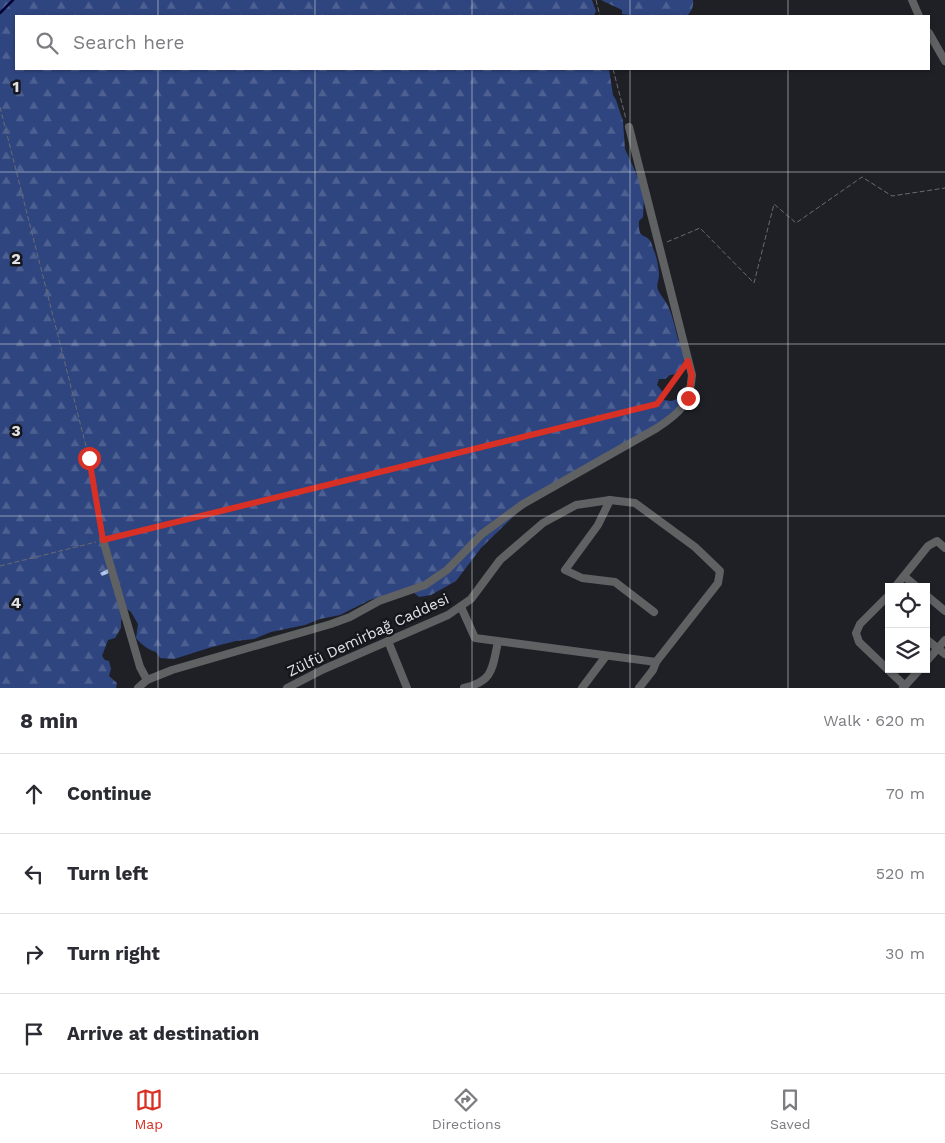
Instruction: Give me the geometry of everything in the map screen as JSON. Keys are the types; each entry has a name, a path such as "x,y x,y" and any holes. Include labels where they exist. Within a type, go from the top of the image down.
{"street":[{"path":"912,0 919,15"},
{"path":"930,35 944,58"},
{"path":"138,688 146,680 172,670 331,624 350,617 379,601 425,585 447,570 482,534 524,504 673,417 688,398 692,375 629,127"},
{"path":"610,500 598,525 565,570 582,578 615,582 654,612"},
{"name":"Zülfü Demirbağ Caddesi","path":"287,688 324,669 448,616 472,599 500,560 543,523 576,505 610,500 635,503 695,547 720,570 718,583 656,662"},
{"path":"103,540 140,667 146,680"},
{"path":"899,583 928,546 937,541 945,548"},
{"path":"904,576 912,583"},
{"path":"930,598 945,611"},
{"path":"885,600 860,624 856,633 860,642 904,687 916,673"},
{"path":"461,607 475,638 656,662 653,670 639,688"},
{"path":"930,657 945,640"},
{"path":"388,641 407,688"},
{"path":"464,688 477,684 491,673 498,642"},
{"path":"930,642 945,654"},
{"path":"582,688 606,656"}],"path":[{"path":"596,0 600,15"},
{"path":"613,70 629,127"},
{"path":"0,107 89,458 103,540"},
{"path":"659,245 700,228 754,283 774,204 796,223 862,177 892,196 945,188"},
{"path":"0,566 657,404 688,361"}],"green space":[{"path":"0,0 592,0 596,11 594,15 15,15 15,70 609,70 613,95 623,121 625,149 639,180 644,197 643,217 639,221 640,231 651,242 656,255 659,275 658,290 670,310 678,340 683,349 684,362 681,370 665,379 659,379 657,385 662,392 663,400 672,401 681,397 684,399 679,411 585,467 519,511 481,548 456,581 431,595 419,597 413,592 388,595 370,600 340,615 271,632 254,639 212,647 174,659 160,658 156,652 142,645 136,638 138,624 127,609 121,621 121,628 115,638 108,640 102,656 105,660 109,661 111,669 109,676 117,683 116,688 0,688"},
{"path":"601,0 693,0 692,9 688,15 629,15 622,14 622,10"}],"building":[{"path":"108,569 109,573 102,576 100,573"}],"waterway":[{"path":"0,13 13,0"}],"route":[{"path":"89,458 103,540 657,404 688,361 692,375 688,398"}]}
